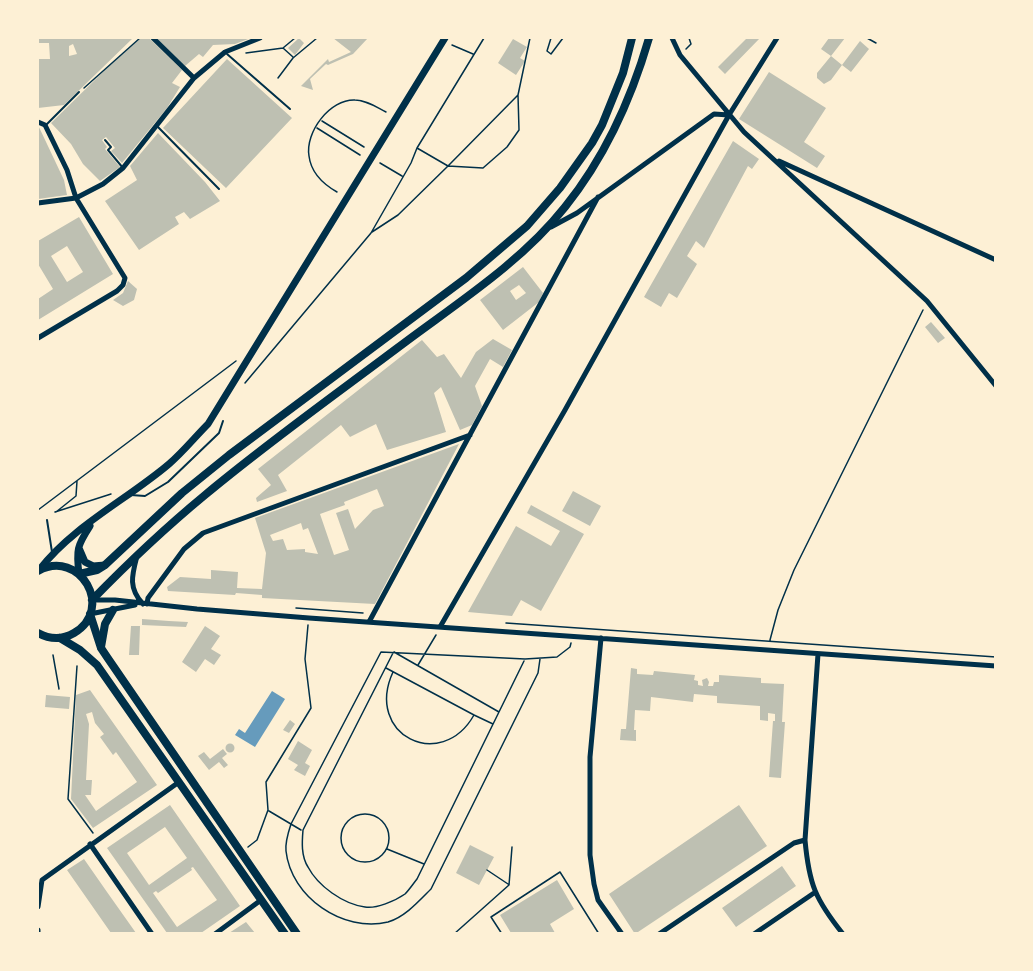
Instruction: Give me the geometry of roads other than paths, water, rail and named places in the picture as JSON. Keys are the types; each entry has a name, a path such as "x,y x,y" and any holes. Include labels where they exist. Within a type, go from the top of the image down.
{"main road":[{"path":"79,574 97,570 105,565 182,493 229,455 465,278 527,226 581,161 602,125 623,73 632,38"},
{"path":"92,600 138,554 204,495 489,279 542,232 564,208 606,147 624,110 649,38"},
{"path":"39,570 60,566 79,574 86,581 92,600 90,614 101,648 297,933"},
{"path":"101,648 105,624 113,610"},
{"path":"38,633 50,638 60,638 78,630 90,614"},
{"path":"60,638 97,664 285,933"}],"street":[{"path":"153,38 194,78"},
{"path":"38,203 76,198 103,184 123,168 194,78 225,52 260,38"},
{"path":"39,570 48,559 93,522 168,464 207,424 445,38"},
{"path":"672,38 680,56 752,140 927,301 996,386"},
{"path":"440,627 565,410 729,115 777,38"},
{"path":"542,232 577,213 714,114 729,115"},
{"path":"38,338 117,291 123,285 125,278 76,198 67,170 41,124"},
{"path":"774,159 996,260"},
{"path":"369,622 598,197"},
{"path":"90,614 143,604 184,549 203,533 470,435"},
{"path":"79,574 76,554 93,522"},
{"path":"79,547 85,562 93,566 105,565"},
{"path":"138,554 131,583 143,604"},
{"path":"92,600 115,600 309,618 996,666"},
{"path":"601,638 590,757 590,855 598,900 622,933"},
{"path":"818,654 805,840 808,870 814,893 825,912 843,933"},
{"path":"38,907 42,880 179,782"},
{"path":"659,933 794,843 805,840"},
{"path":"90,844 152,933"},
{"path":"754,933 814,893"},
{"path":"215,933 261,900"}],"lane":[{"path":"225,52 290,109"},
{"path":"41,124 79,92"},
{"path":"157,126 219,189"},
{"path":"105,140 111,147 108,150 123,168"},
{"path":"128,495 144,496 168,482 219,433 223,421"},
{"path":"47,520 53,547 48,559"}],"water":[{"path":"272,691 285,699 255,747 235,735 239,729 245,733"}]}
